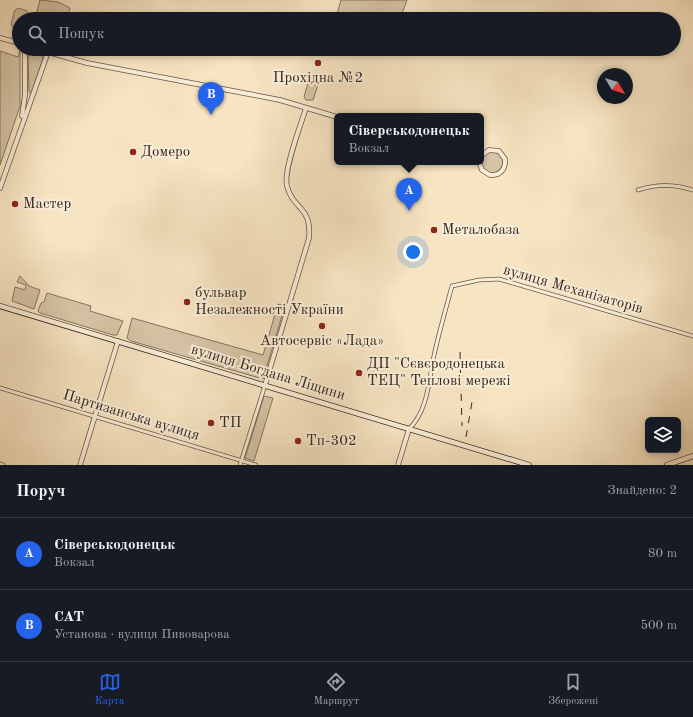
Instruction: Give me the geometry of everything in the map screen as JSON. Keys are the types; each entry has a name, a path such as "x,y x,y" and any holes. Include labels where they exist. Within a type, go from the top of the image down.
{"main road":[{"name":"вулиця Богдана Ліщини","path":"0,306 264,384 529,465"},
{"path":"667,465 693,456"}],"street":[{"path":"0,38 12,41"},
{"path":"20,128 25,105 25,56"},
{"path":"0,188 47,56"},
{"path":"62,56 87,63 250,94 298,105 334,116"},
{"path":"240,465 309,238 310,226 308,217 289,192 286,179 306,108"},
{"path":"481,165 482,170 490,175 499,174 504,168 505,159 498,151 489,150 484,154"},
{"path":"638,190 655,185 665,185 693,190"},
{"name":"вулиця Механізаторів","path":"409,429 415,424 426,397 442,321 452,286 479,280 499,279 693,336"},
{"path":"80,465 118,341"},
{"name":"Партизанська вулиця","path":"0,388 256,465"},
{"path":"398,465 409,429"}],"shaded area":[{"path":"40,0 58,2 70,8 69,12 37,12"},
{"path":"341,0 407,0 403,12 338,12"},
{"path":"19,8 28,12 14,12"},
{"path":"0,51 12,56 20,56 20,106 0,165"},
{"path":"28,56 42,56 43,59 31,94 29,92"},
{"path":"313,76 318,77 319,82 313,100 306,100 304,97 309,79"},
{"path":"488,152 496,152 502,158 502,166 496,172 488,172 482,166 484,165 484,156"},
{"path":"20,276 29,286 40,290 34,309 12,301 15,287 25,290 26,285 17,282"},
{"path":"47,293 91,306 90,311 123,321 117,335 40,313 38,311 41,303 44,302"},
{"path":"278,304 285,306 263,379 131,341 127,338 132,318 263,355"},
{"path":"264,396 273,398 254,461 245,458"}],"railway":[{"path":"460,352 462,426"},
{"path":"466,437 472,402"}],"place":[{"name":"Прохідна №2","path":"318,63"},
{"name":"CAT","path":"211,115"},
{"name":"Домеро","path":"133,152"},
{"name":"Мастер","path":"15,204"},
{"name":"Сіверськодонецьк","path":"409,211"},
{"name":"Металобаза","path":"434,230"},
{"name":"бульвар Незалежності України","path":"187,302"},
{"name":"Автосервіс «Лада»","path":"322,326"},
{"name":"ДП \"Сєвєродонецька ТЕЦ\" Теплові мережі","path":"359,373"},
{"name":"ТП","path":"211,423"},
{"name":"Тп-302","path":"298,441"}]}
